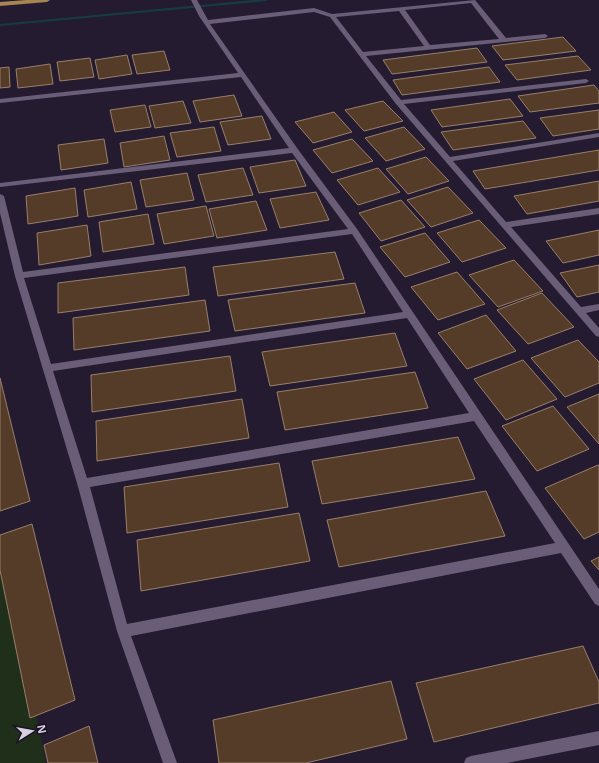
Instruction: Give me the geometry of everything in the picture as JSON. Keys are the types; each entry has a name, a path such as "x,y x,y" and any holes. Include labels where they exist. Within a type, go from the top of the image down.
{"main road":[{"path":"0,4 47,0"}],"street":[{"path":"207,22 314,10 332,16 481,0"},
{"path":"195,1 207,22 294,150 354,231 408,315 478,416 599,600"},
{"path":"473,1 504,40"},
{"path":"401,8 429,48"},
{"path":"332,16 399,102 599,334"},
{"path":"362,54 546,36"},
{"path":"0,101 243,75"},
{"path":"399,102 586,82"},
{"path":"448,160 599,135"},
{"path":"0,185 294,150"},
{"path":"0,196 19,276 49,368 83,483 122,631 170,763"},
{"path":"504,225 599,211"},
{"path":"19,276 354,231"},
{"path":"579,311 599,307"},
{"path":"49,368 408,315"},
{"path":"83,483 478,416"},
{"path":"122,631 564,547"},
{"path":"471,763 599,738"}],"green space":[{"path":"0,538 46,763 0,763"}],"building":[{"path":"563,37 576,51 503,60 492,46"},
{"path":"477,48 487,62 392,74 383,60"},
{"path":"164,51 170,70 137,74 132,55"},
{"path":"127,55 132,74 99,79 95,60"},
{"path":"578,56 591,70 517,80 505,65"},
{"path":"90,58 94,77 60,81 57,62"},
{"path":"50,64 53,84 18,88 16,69"},
{"path":"9,67 10,87 0,88 0,68"},
{"path":"489,67 500,82 402,95 393,80"},
{"path":"594,85 599,91 599,103 530,112 518,96"},
{"path":"234,95 242,116 200,122 193,101"},
{"path":"510,99 523,116 442,127 431,110"},
{"path":"183,101 191,123 155,128 149,106"},
{"path":"383,101 403,121 364,131 345,110"},
{"path":"145,105 151,127 115,132 110,110"},
{"path":"599,110 599,129 553,136 540,118"},
{"path":"334,112 352,132 313,143 295,122"},
{"path":"262,116 271,139 228,145 220,122"},
{"path":"523,121 536,138 453,150 441,132"},
{"path":"214,127 221,151 177,157 170,133"},
{"path":"404,127 425,149 386,161 365,138"},
{"path":"164,136 170,160 124,167 120,143"},
{"path":"104,139 108,163 61,170 58,145"},
{"path":"352,139 373,161 332,173 313,150"},
{"path":"599,150 599,170 485,189 473,171"},
{"path":"426,157 449,181 408,194 386,169"},
{"path":"295,160 306,186 259,193 250,167"},
{"path":"243,168 253,195 206,202 198,175"},
{"path":"378,168 400,192 358,205 337,180"},
{"path":"187,173 194,200 146,207 140,180"},
{"path":"599,181 599,201 527,214 514,196"},
{"path":"131,182 137,209 88,217 84,190"},
{"path":"448,187 473,213 431,227 407,200"},
{"path":"75,188 78,216 28,224 26,196"},
{"path":"316,192 329,220 280,228 270,199"},
{"path":"401,200 425,227 381,241 359,213"},
{"path":"256,201 267,230 217,238 209,209"},
{"path":"206,206 214,236 164,244 157,214"},
{"path":"148,214 154,244 103,252 99,222"},
{"path":"479,220 506,248 462,262 437,233"},
{"path":"87,225 91,256 39,265 37,233"},
{"path":"599,230 599,255 563,263 546,241"},
{"path":"425,233 450,262 405,277 380,247"},
{"path":"335,252 344,279 218,296 213,267"},
{"path":"514,260 543,291 498,307 469,275"},
{"path":"599,265 599,292 577,297 560,273"},
{"path":"185,267 189,295 58,313 58,283"},
{"path":"457,272 485,304 438,320 411,287"},
{"path":"355,283 365,313 235,331 228,300"},
{"path":"542,293 574,327 528,344 497,310"},
{"path":"205,300 210,331 74,350 73,318"},
{"path":"486,315 516,351 467,369 438,333"},
{"path":"395,333 407,366 270,386 262,352"},
{"path":"578,340 599,362 599,383 565,397 531,358"},
{"path":"230,356 236,391 92,412 91,375"},
{"path":"523,360 557,399 506,420 474,379"},
{"path":"415,372 428,408 285,430 277,392"},
{"path":"0,378 30,501 0,511"},
{"path":"599,394 599,444 567,407"},
{"path":"242,399 249,438 97,461 96,421"},
{"path":"553,406 589,449 537,471 502,426"},
{"path":"458,437 475,479 322,504 312,461"},
{"path":"279,463 288,507 127,533 124,487"},
{"path":"598,465 599,532 584,539 545,488"},
{"path":"486,491 505,536 339,567 327,520"},
{"path":"299,513 310,561 141,591 137,540"},
{"path":"32,524 75,700 30,718 0,570 0,535"},
{"path":"599,557 599,570 591,561"},
{"path":"583,646 599,682 599,703 434,742 416,683"},
{"path":"391,681 407,739 306,763 219,763 213,720"},
{"path":"89,726 98,763 48,763 44,745"}],"waterway":[{"path":"0,25 266,0"}]}
